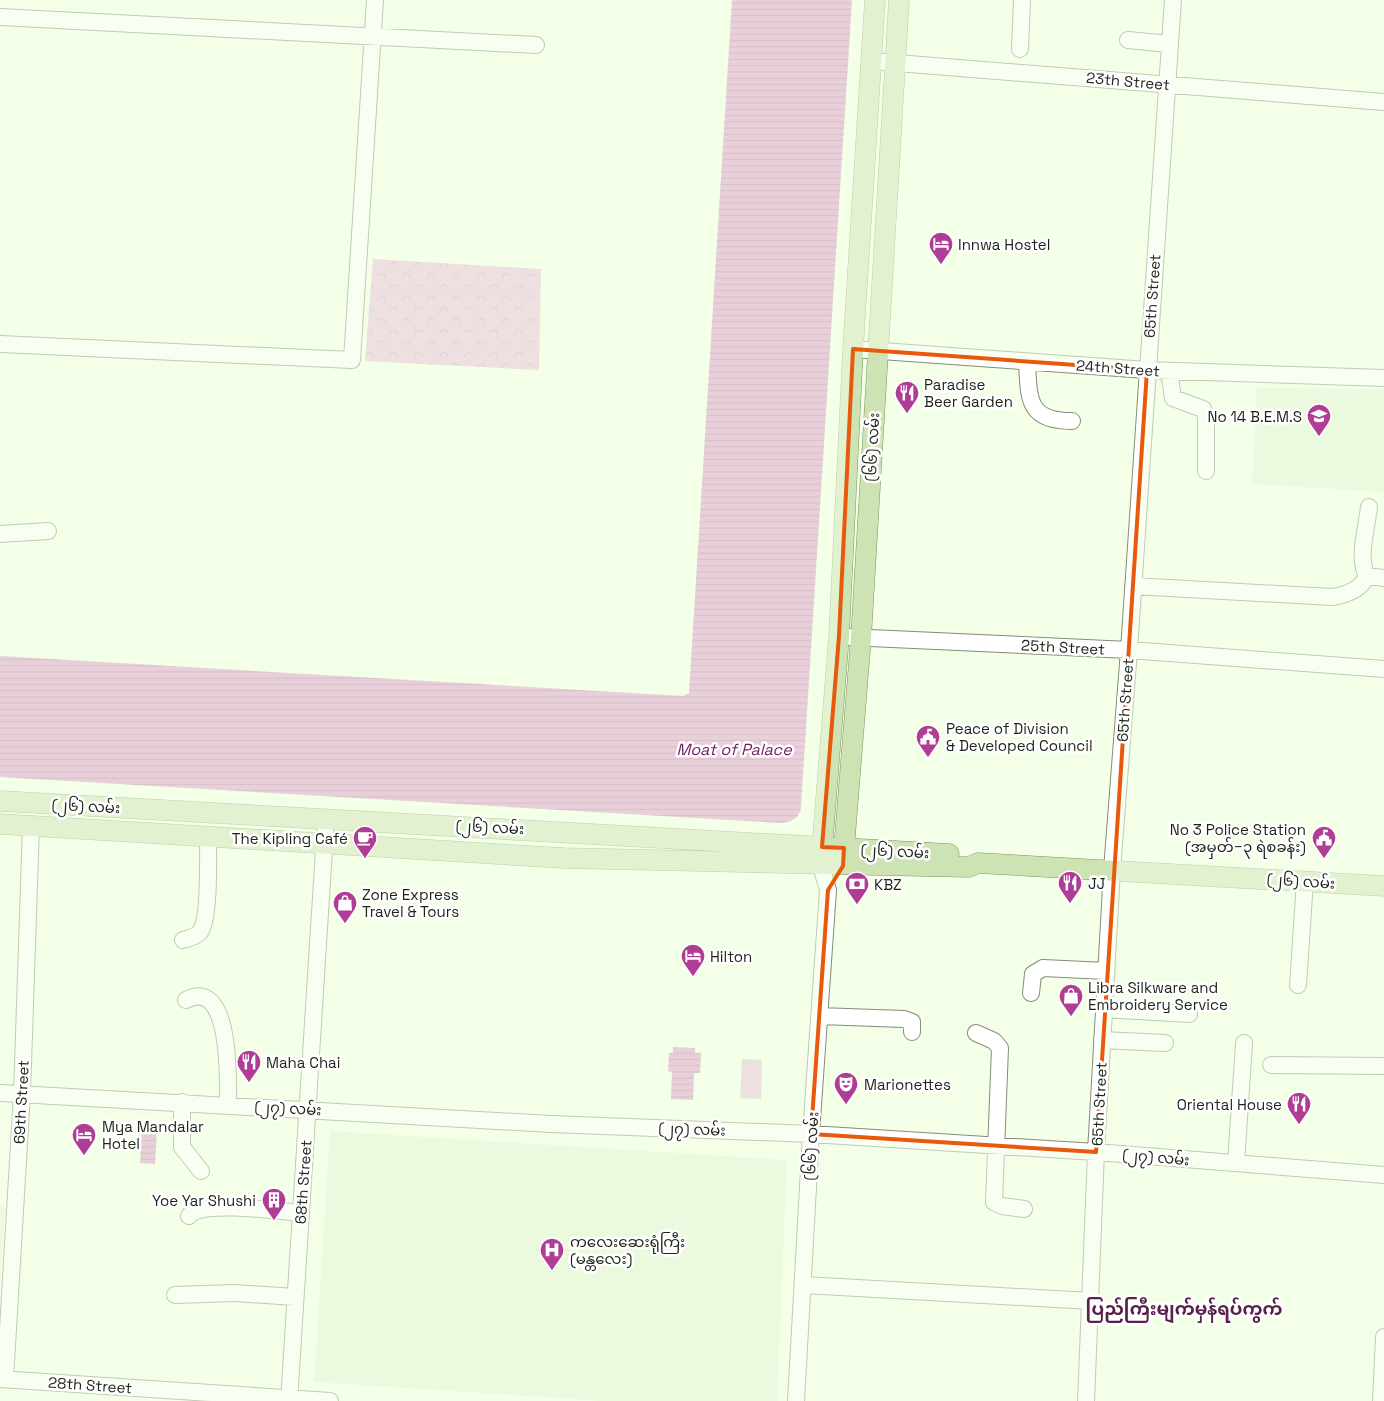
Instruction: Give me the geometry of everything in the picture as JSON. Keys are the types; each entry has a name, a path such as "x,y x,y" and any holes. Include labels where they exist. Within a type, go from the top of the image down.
{"main road":[{"name":"(၆၆) လမ်း","path":"822,856 839,636 853,349 875,0"},
{"name":"(၆၆) လမ်း","path":"843,857 861,638 899,0"},
{"name":"(၂၆) လမ်း","path":"0,801 326,818 822,856 969,855 978,863 1305,880 1384,886"},
{"name":"(၂၆) လမ်း","path":"0,824 563,858 822,856"}],"street":[{"path":"0,344 352,360 375,0"},
{"path":"1020,49 1022,0"},
{"name":"65th Street","path":"1086,1401 1096,1152 1112,870 1129,650 1173,0"},
{"path":"0,17 536,45"},
{"path":"1128,40 1169,44"},
{"name":"23th Street","path":"872,61 1384,102"},
{"name":"24th Street","path":"853,349 1147,370 1384,378"},
{"path":"1027,362 1029,392 1037,412 1044,417 1072,421"},
{"path":"1169,371 1173,398 1203,409 1206,417 1206,472"},
{"path":"1367,576 1363,569 1363,559 1369,507"},
{"path":"0,534 48,531"},
{"path":"1133,586 1332,597 1346,594 1361,585 1367,576"},
{"path":"1367,576 1384,578"},
{"name":"25th Street","path":"839,636 1129,650 1384,668"},
{"name":"68th Street","path":"289,1400 326,818"},
{"name":"69th Street","path":"2,1379 8,1194 22,1094 31,825"},
{"path":"183,940 195,936 203,926 209,879 208,836"},
{"name":"(၆၆) လမ်း","path":"796,1401 811,1134 828,890 822,856"},
{"name":"(၆၆) လမ်း","path":"828,890 843,857"},
{"path":"1298,985 1305,880"},
{"path":"1031,993 1033,974 1043,968 1106,971"},
{"path":"186,1000 192,997 203,998 211,1002 219,1013 228,1064 228,1105"},
{"path":"1104,1009 1189,1014"},
{"path":"819,1016 904,1019 912,1022 912,1032"},
{"path":"976,1033 994,1041 1000,1048 994,1202 1002,1206 1024,1209"},
{"path":"1102,1040 1165,1043"},
{"path":"1236,1163 1244,1043"},
{"path":"1272,1065 1384,1066"},
{"name":"(၂၇) လမ်း","path":"0,1093 551,1124 811,1134 1096,1152 1384,1175"},
{"path":"182,1102 182,1147 201,1170"},
{"path":"189,1216 196,1209 218,1207 301,1213"},
{"path":"804,1285 1090,1301"},
{"path":"175,1295 235,1293 296,1298"},
{"path":"1381,1401 1384,1337"},
{"name":"28th Street","path":"2,1379 289,1400 330,1401"}],"highlighted area":[{"path":"853,349 1147,370 1096,1152 811,1134 828,890 843,866 844,848 822,847 839,636"}],"shaded area":[{"name":"No 14 B.E.M.S","path":"1257,388 1384,389 1384,492 1252,484"},
{"name":"ကလေးဆေးရုံကြီး (မန္တလေး)","path":"330,1131 787,1160 777,1401 605,1401 314,1382"},
{"path":"0,1206 5,1207 0,1283"}],"green space":[{"path":"373,259 541,269 539,370 365,361"},
{"path":"742,1059 762,1060 761,1099 740,1098"}],"water":[{"name":"Moat of Palace","path":"732,0 852,0 801,807 797,817 789,822 781,823 0,777 0,656 683,696 689,693"},
{"path":"673,1047 695,1048 695,1053 701,1053 700,1073 694,1073 693,1100 671,1099 672,1072 668,1071 669,1053 673,1053"},
{"path":"142,1128 157,1129 155,1164 140,1163"}],"place":[{"name":"Innwa Hostel","path":"941,265"},
{"name":"Paradise Beer Garden","path":"907,414"},
{"name":"No 14 B.E.M.S","path":"1319,437"},
{"name":"Peace of Division & Developed Council","path":"928,758"},
{"name":"The Kipling Café","path":"365,859"},
{"name":"No 3 Police Station (အမှတ်−၃ ရဲစခန်း)","path":"1324,859"},
{"name":"JJ","path":"1070,904"},
{"name":"KBZ","path":"857,905"},
{"name":"Zone Express Travel & Tours","path":"345,924"},
{"name":"Hilton","path":"693,977"},
{"name":"Libra Silkware and Embroidery Service","path":"1071,1017"},
{"name":"Maha Chai","path":"249,1083"},
{"name":"Marionettes","path":"846,1105"},
{"name":"Oriental House","path":"1299,1125"},
{"name":"Mya Mandalar Hotel","path":"84,1156"},
{"name":"Yoe Yar Shushi","path":"274,1221"},
{"name":"ကလေးဆေးရုံကြီး (မန္တလေး)","path":"552,1271"}],"district":[{"name":"ပြည်ကြီးမျက်မှန်ရပ်ကွက်","path":"1184,1308"}]}
